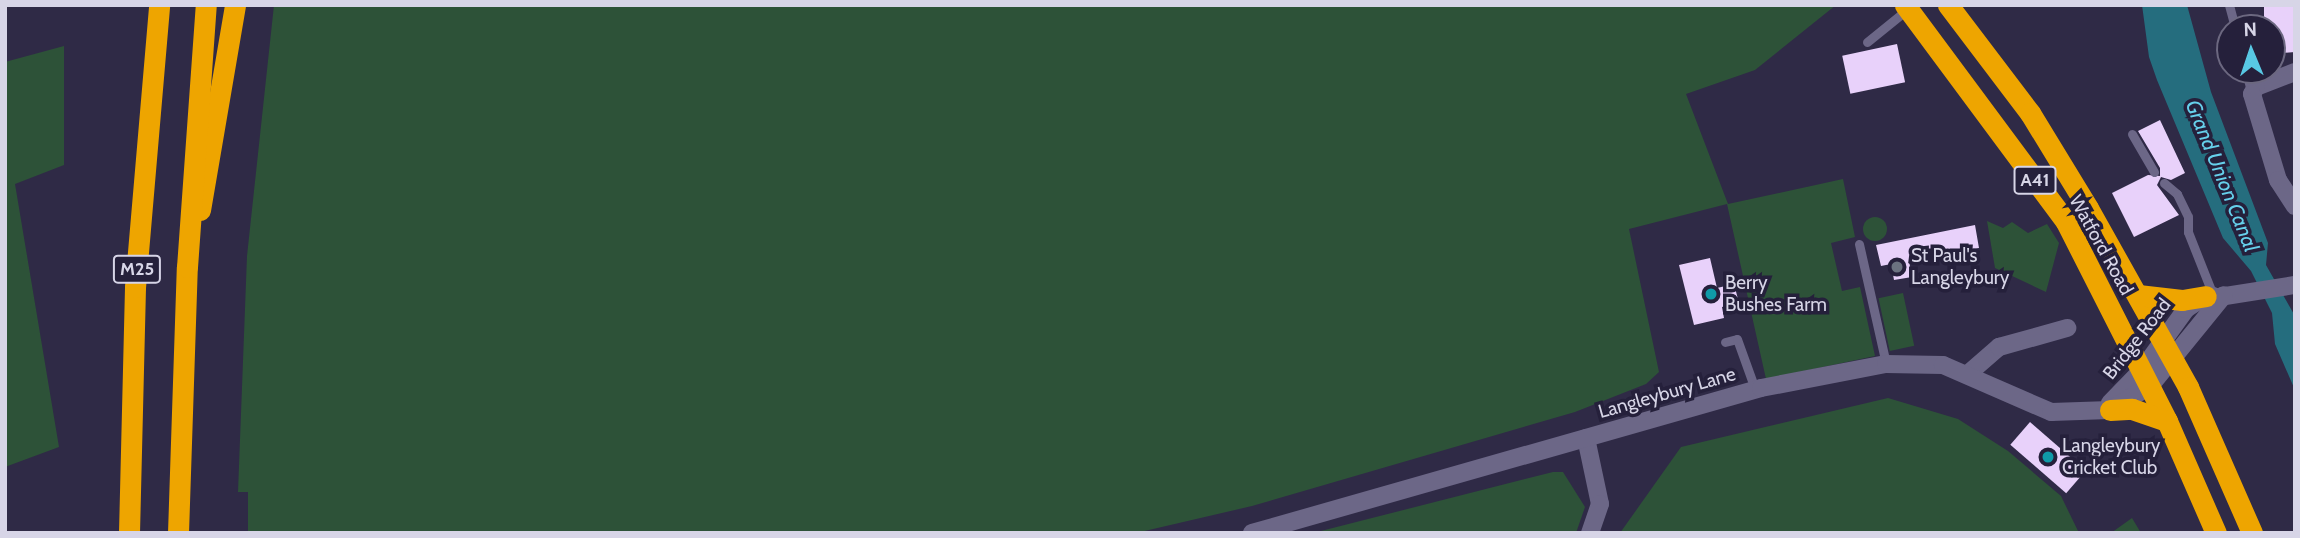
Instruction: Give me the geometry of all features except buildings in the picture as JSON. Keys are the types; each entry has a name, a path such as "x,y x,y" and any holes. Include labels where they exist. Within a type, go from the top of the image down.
{"highway":[{"name":"M25","path":"129,533 135,287 159,5"},
{"name":"M25","path":"178,533 187,267 206,5"},
{"name":"M25","path":"187,267 213,155 235,5"},
{"name":"Watford Road","path":"1948,5 2030,113 2138,295 2169,351 2252,533"},
{"name":"Watford Road","path":"1908,6 2066,222 2167,421 2216,533"},
{"path":"2138,295 2182,299 2224,295"},
{"path":"2103,410 2132,409 2167,421"}],"street":[{"path":"2295,72 2256,87 2252,94 2278,180 2295,206"},
{"path":"2224,295 2295,285"},
{"name":"Bridge Road","path":"2103,410 2146,378 2169,351 2186,309 2224,295"},
{"path":"1969,373 2000,347 2067,328"},
{"name":"Langleybury Lane","path":"1252,533 1755,389 1886,364 1943,365 1969,373 2051,412 2103,410"},
{"path":"1586,438 1600,504 1590,533"}],"lane":[{"path":"1867,42 1908,6"},
{"path":"2250,84 2252,94"},
{"path":"2132,134 2154,173"},
{"path":"2164,183 2177,194 2188,217 2188,232 2211,290 2224,295"},
{"path":"1859,244 1886,364"},
{"path":"1725,342 1737,339 1755,389"}],"shaded area":[{"path":"274,5 1836,5 1755,70 1686,94 1728,204 1843,179 1855,237 1831,243 1842,291 1860,287 1875,356 1766,379 1727,204 1629,229 1659,372 1646,384 1575,412 1252,506 1136,533 244,533 248,532 248,492 238,492 247,256"},
{"path":"64,46 64,165 15,184 59,447 5,467 5,62"},
{"path":"1875,217 1884,220 1887,229 1884,238 1875,241 1866,238 1863,229 1866,220"},
{"path":"1987,221 2003,228 2012,222 2028,233 2047,224 2059,243 2046,292 1995,268"},
{"path":"1903,293 1914,346 1890,351 1879,298"},
{"path":"1888,398 1958,419 2008,451 2061,496 2079,533 1620,533 1681,447"},
{"path":"1553,472 1563,472 1585,507 1576,533 1313,533"},
{"path":"2132,518 2141,533 2111,533"}],"water":[{"name":"Grand Union Canal","path":"2142,5 2187,5 2211,92 2268,243 2266,265 2295,316 2295,390 2275,344 2272,313 2251,271 2223,238 2157,80 2149,57"}],"place":[{"name":"St Paul's Langleybury","path":"1897,267"},
{"name":"Berry Bushes Farm","path":"1711,294"},
{"name":"Langleybury Cricket Club","path":"2048,457"}]}
